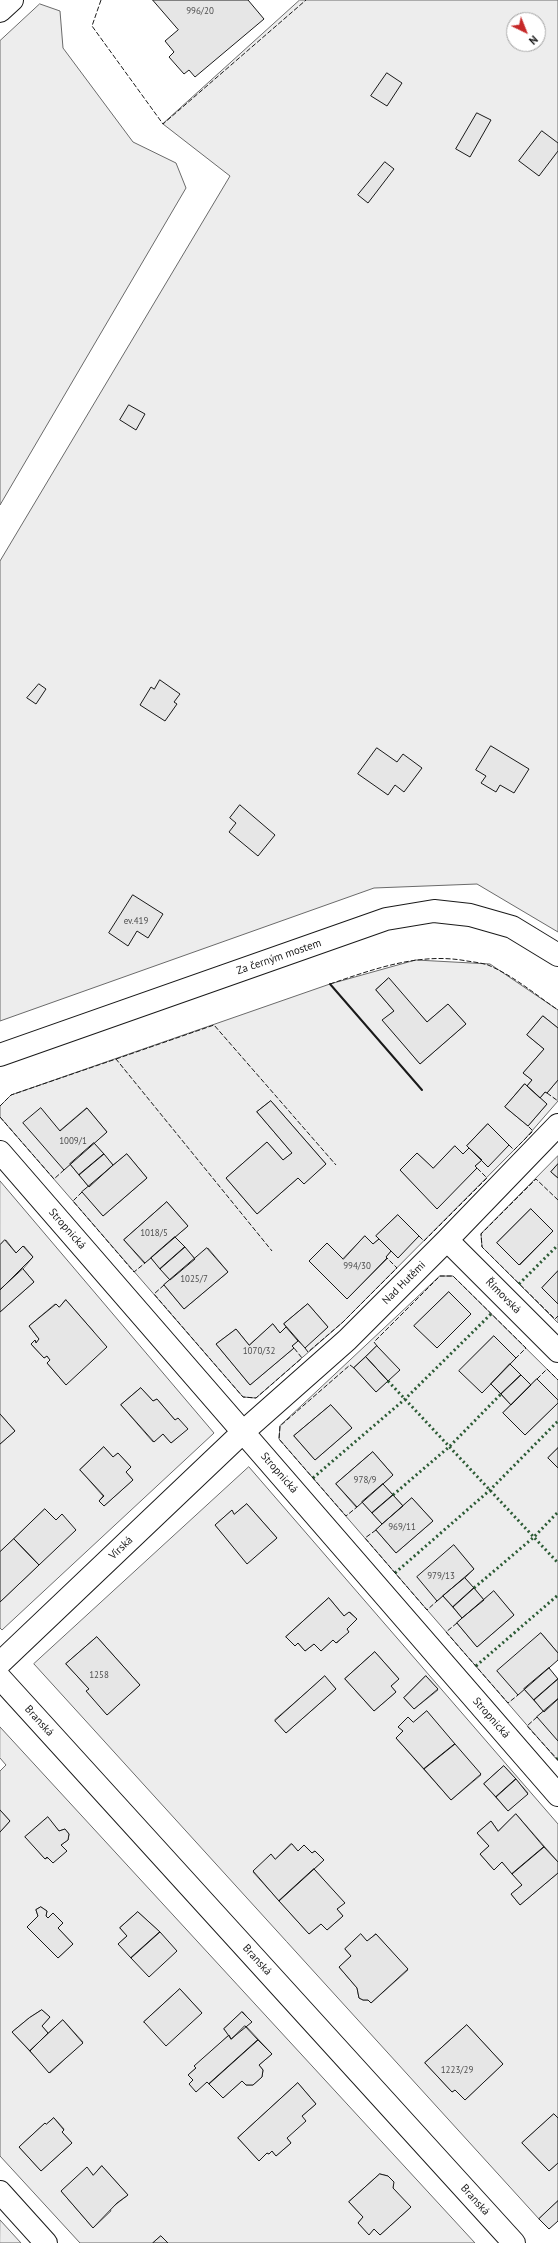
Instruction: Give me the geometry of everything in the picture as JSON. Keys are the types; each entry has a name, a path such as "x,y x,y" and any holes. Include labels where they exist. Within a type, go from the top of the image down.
{"street":[{"path":"0,11 12,0"},
{"name":"Za černým mostem","path":"0,1055 386,919 434,911 470,915 512,927 558,955"},
{"name":"Nad Hutěmi","path":"243,1432 347,1340 447,1240 558,1125"},
{"name":"Stropnická","path":"0,1152 558,1795"},
{"name":"Římovská","path":"447,1240 558,1351"},
{"name":"Vírská","path":"0,1663 243,1432"},
{"name":"Branská","path":"0,1678 514,2243"},
{"path":"0,2192 46,2243"}],"shaded area":[{"path":"300,0 558,0 558,932 477,884 374,888 0,1021 0,561 230,176 163,124"},
{"path":"40,4 60,11 63,48 133,142 176,163 186,188 0,505 0,41"},
{"path":"416,960 490,964 558,1010 558,1028 543,1016 527,1035 544,1049 523,1073 532,1080 527,1086 524,1084 505,1107 528,1126 547,1104 540,1098 545,1092 547,1093 558,1080 558,1101 524,1140 343,1322 256,1398 243,1397 0,1117 0,1106 11,1095 330,984","holes":["388,979 427,1022 448,1004 466,1024 420,1064 383,1020 394,1011 376,990","271,1101 326,1164 304,1183 298,1178 257,1214 226,1178 267,1142 283,1160 292,1153 257,1112","87,1108 107,1132 94,1143 113,1165 127,1154 147,1178 103,1216 83,1192 89,1187 70,1164 60,1131","488,1124 509,1145 482,1160 475,1166 477,1168 437,1208 400,1170 417,1153 433,1168 455,1146 463,1154 469,1148 467,1146","167,1202 188,1226 175,1237 195,1259 208,1248 228,1272 184,1309 164,1285 170,1280 151,1258 144,1263 124,1240","398,1215 419,1236 398,1257 391,1251 386,1257 387,1259 347,1299 325,1277 365,1236 373,1244 379,1239 377,1236","308,1304 328,1327 305,1347 298,1341 292,1346 294,1348 250,1385 216,1344 236,1329 249,1345 273,1324 280,1333 286,1327 284,1324"]},
{"path":"558,1156 558,1164 551,1172 558,1178 558,1271 542,1288 558,1304 558,1323 482,1247 481,1234","holes":["531,1209 553,1231 520,1265 497,1243"]},
{"path":"0,1181 214,1433 2,1630 0,1628 0,1602 39,1565 61,1515 56,1520 45,1509 0,1552 0,1444 15,1431 0,1414 0,1312 34,1282 23,1269 33,1257 24,1246 16,1253 6,1240 0,1245","holes":["66,1300 94,1332 66,1385 47,1363 50,1360 47,1356 44,1358 31,1344 35,1340 37,1343 39,1339 29,1326 55,1304 59,1307","141,1388 153,1401 157,1399 175,1420 187,1429 171,1443 163,1434 153,1442 121,1405","104,1447 113,1457 118,1453 131,1467 126,1472 133,1480 104,1506 99,1501 103,1496 80,1470"]},
{"path":"440,1276 453,1276 558,1380 558,1400 537,1379 531,1385 510,1364 516,1358 494,1336 460,1371 491,1384 511,1405 503,1413 525,1435 558,1403 558,1448 548,1458 558,1468 558,1653 541,1633 524,1689 544,1712 558,1740 558,1761 279,1439 280,1426","holes":["449,1292 471,1314 437,1348 415,1326","377,1346 399,1370 376,1392 354,1368","331,1405 352,1428 315,1460 294,1436","373,1452 393,1475 383,1484 403,1506 412,1498 433,1521 396,1553 376,1530 382,1524 362,1502 356,1507 336,1484","454,1546 474,1569 465,1578 484,1600 494,1592 514,1615 477,1647 457,1623 462,1618 443,1596 437,1601"]},
{"path":"249,1467 558,1824 558,1862 516,1814 498,1831 491,1821 477,1833 489,1846 480,1854 494,1870 502,1862 522,1885 511,1894 520,1905 558,1873 558,2118 554,2114 522,2143 549,2171 558,2163 558,2201 539,2219 34,1664","holes":["247,1504 277,1538 247,1563 215,1525 231,1511 234,1514","329,1598 344,1616 350,1612 357,1619 347,1629 348,1632 337,1643 333,1640 321,1651 314,1644 305,1651 298,1643 295,1646 286,1637","97,1637 140,1685 107,1715 87,1691 89,1689 66,1664","375,1652 399,1679 391,1686 396,1692 374,1711 345,1679","426,1676 438,1690 414,1709 404,1698","325,1677 336,1689 286,1733 275,1720","427,1712 481,1775 451,1800 396,1738 403,1731 399,1726 408,1717 413,1722","504,1766 528,1793 508,1811 484,1784","291,1844 298,1851 304,1845 312,1853 315,1851 324,1860 314,1869 344,1903 337,1909 343,1916 327,1930 321,1924 309,1934 253,1872 271,1855 275,1859","376,1934 408,1970 371,2003 368,2000 359,1998 357,1988 339,1967 351,1956 345,1949 361,1935 367,1941","467,2025 503,2064 465,2100 455,2090 452,2092 425,2063"]},
{"path":"0,1727 475,2243 168,2243 161,2236 153,2243 80,2243 0,2156 0,1832 10,1821 0,1810 0,1771 6,1765 0,1758","holes":["48,1818 59,1831 65,1829 69,1834 68,1840 61,1845 66,1851 45,1859 26,1837","41,1907 47,1911 46,1916 48,1918 53,1913 63,1923 58,1928 73,1944 58,1958 27,1927 38,1916 36,1910","138,1912 160,1932 118,1944 127,1936 120,1928","180,1989 202,2013 144,2022","42,2010 50,2017 42,2026 48,2033 63,2020 83,2042 50,2073 12,2032 29,2018","243,2012 251,2022 246,2026 272,2054 259,2065 263,2070 262,2077 253,2085 246,2085 242,2081 223,2098 207,2082 193,2080 188,2075 196,2068 195,2066 229,2035 224,2029","298,2083 316,2104 302,2116 287,2138 291,2143 276,2156 272,2151 269,2154 267,2153 259,2161 238,2138","54,2118 64,2129 62,2132 72,2143 41,2171 19,2147 45,2123 46,2124","102,2166 128,2195 110,2209 111,2211 93,2228 61,2191 87,2168 93,2175","380,2174 388,2176 393,2182 393,2188 410,2208 380,2235 374,2229 369,2234 358,2223 363,2217 349,2202"]},
{"path":"0,2220 21,2243 0,2243"}],"building":[{"path":"153,0 248,0 264,19 195,77 189,70 184,74 169,57 174,52 165,41 178,30"},
{"path":"387,73 402,83 387,106 371,96"},
{"path":"477,113 491,120 470,157 456,149"},
{"path":"542,131 558,143 558,151 539,176 519,161"},
{"path":"385,162 394,169 368,203 358,195"},
{"path":"129,405 145,414 136,430 120,420"},
{"path":"160,680 180,694 174,702 177,704 165,721 140,705 151,687 154,689"},
{"path":"39,684 46,689 36,704 27,698"},
{"path":"491,746 529,769 514,793 500,785 496,792 481,783 486,776 476,770"},
{"path":"377,748 397,762 403,754 422,768 404,792 395,785 388,795 358,774"},
{"path":"240,805 275,835 258,856 229,832 236,823 230,818"},
{"path":"133,895 163,914 148,938 137,931 128,946 109,933"},
{"path":"389,978 427,1022 448,1004 466,1024 420,1064 382,1020 394,1011 376,990"},
{"path":"543,1016 558,1028 558,1080 547,1093 545,1092 540,1098 527,1086 532,1080 523,1073 544,1049 527,1035"},
{"path":"525,1084 547,1104 528,1126 505,1107"},
{"path":"271,1101 326,1164 304,1184 298,1178 257,1214 226,1178 267,1142 283,1160 292,1153 257,1112"},
{"path":"41,1108 60,1131 87,1108 107,1132 64,1170 23,1123"},
{"path":"488,1124 509,1145 488,1167 467,1146"},
{"path":"94,1143 104,1154 79,1175 70,1164"},
{"path":"455,1146 463,1154 469,1148 482,1160 475,1166 477,1168 437,1209 400,1170 417,1153 433,1168"},
{"path":"104,1154 113,1165 89,1187 79,1175"},
{"path":"127,1154 147,1178 103,1216 82,1192"},
{"path":"558,1164 558,1178 551,1172"},
{"path":"167,1202 188,1226 145,1263 124,1240"},
{"path":"531,1209 553,1231 519,1265 497,1243"},
{"path":"398,1215 419,1236 398,1258 376,1236"},
{"path":"365,1236 373,1244 379,1239 391,1251 386,1257 387,1258 347,1299 309,1261 327,1243 343,1259"},
{"path":"175,1237 185,1247 160,1269 151,1258"},
{"path":"5,1240 16,1253 23,1246 33,1257 0,1290 0,1245"},
{"path":"185,1247 195,1259 170,1280 160,1269"},
{"path":"207,1248 228,1272 184,1309 164,1285"},
{"path":"23,1269 34,1282 0,1312 0,1290"},
{"path":"558,1271 558,1304 542,1288"},
{"path":"449,1292 471,1314 437,1348 414,1326"},
{"path":"66,1300 107,1347 66,1385 47,1363 50,1360 47,1356 44,1358 31,1344 35,1340 36,1343 39,1339 29,1326 56,1304 59,1307"},
{"path":"308,1304 328,1327 305,1348 284,1324"},
{"path":"273,1324 280,1333 286,1327 298,1341 292,1346 294,1348 250,1385 216,1344 236,1329 249,1345"},
{"path":"494,1336 516,1358 482,1393 459,1371"},
{"path":"377,1346 400,1370 388,1381 366,1357"},
{"path":"366,1357 388,1381 376,1392 354,1368"},
{"path":"510,1364 521,1375 501,1394 491,1384"},
{"path":"521,1375 531,1385 511,1405 501,1394"},
{"path":"537,1379 558,1400 558,1403 525,1435 503,1413"},
{"path":"141,1388 153,1401 157,1399 175,1420 178,1418 188,1429 171,1443 163,1434 154,1442 121,1405"},
{"path":"331,1405 352,1428 315,1460 294,1436"},
{"path":"0,1414 15,1431 0,1444"},
{"path":"104,1447 113,1457 118,1453 131,1467 126,1472 133,1480 104,1506 99,1501 104,1496 80,1470"},
{"path":"558,1448 558,1468 548,1458"},
{"path":"373,1452 393,1475 357,1507 336,1484"},
{"path":"383,1484 393,1495 372,1513 362,1502"},
{"path":"393,1495 403,1506 382,1524 372,1513"},
{"path":"412,1498 433,1521 396,1553 376,1530"},
{"path":"247,1504 277,1538 247,1564 215,1525 232,1510 234,1514"},
{"path":"45,1509 56,1520 62,1514 76,1530 39,1565 14,1539"},
{"path":"14,1539 39,1565 0,1602 0,1552"},
{"path":"454,1545 474,1569 437,1601 417,1577"},
{"path":"465,1578 474,1588 453,1607 443,1596"},
{"path":"474,1588 484,1600 462,1618 453,1607"},
{"path":"494,1591 514,1615 477,1647 457,1623"},
{"path":"329,1598 344,1616 349,1612 357,1619 347,1629 349,1632 336,1643 333,1640 321,1651 314,1644 305,1651 298,1643 295,1646 286,1637"},
{"path":"541,1633 558,1653 558,1660 518,1695 497,1671"},
{"path":"97,1637 140,1685 107,1715 86,1691 89,1689 66,1664"},
{"path":"375,1652 399,1679 391,1686 396,1692 374,1711 345,1679"},
{"path":"549,1668 558,1679 534,1700 524,1689"},
{"path":"325,1676 336,1689 286,1733 275,1721"},
{"path":"426,1676 438,1689 414,1709 404,1698"},
{"path":"558,1679 558,1699 544,1712 534,1700"},
{"path":"558,1699 558,1741 537,1717"},
{"path":"427,1711 455,1744 424,1769 396,1738 403,1731 398,1727 408,1717 413,1722"},
{"path":"455,1744 481,1774 451,1800 424,1769"},
{"path":"504,1766 516,1779 496,1797 484,1784"},
{"path":"516,1779 528,1794 508,1811 496,1797"},
{"path":"0,1810 10,1821 0,1832"},
{"path":"516,1814 544,1847 512,1874 502,1862 494,1870 480,1854 489,1846 477,1833 491,1821 498,1831"},
{"path":"48,1817 59,1831 65,1829 69,1834 68,1840 61,1845 67,1851 53,1863 47,1857 45,1859 25,1837"},
{"path":"292,1844 298,1851 304,1845 312,1853 315,1851 324,1860 279,1901 253,1871 271,1854 275,1859"},
{"path":"544,1847 558,1862 558,1873 520,1905 511,1894 522,1885 512,1874"},
{"path":"314,1869 345,1903 337,1909 343,1916 327,1930 321,1924 309,1934 279,1901"},
{"path":"41,1907 47,1911 46,1916 48,1918 53,1913 63,1923 58,1928 73,1944 58,1958 27,1927 38,1916 36,1910"},
{"path":"138,1912 160,1932 131,1958 118,1944 127,1936 120,1928"},
{"path":"160,1932 177,1951 149,1977 131,1958"},
{"path":"361,1934 367,1941 376,1934 408,1969 371,2003 368,2000 359,1998 357,1988 339,1967 351,1956 345,1949"},
{"path":"180,1989 202,2013 166,2046 144,2022"},
{"path":"42,2010 50,2017 42,2026 48,2033 30,2051 12,2032 29,2018"},
{"path":"242,2012 252,2022 231,2039 224,2029"},
{"path":"63,2020 83,2043 49,2073 30,2051"},
{"path":"467,2025 503,2064 465,2100 455,2090 452,2092 425,2063"},
{"path":"245,2026 258,2040 209,2084 207,2082 196,2092 189,2084 193,2080 188,2075 196,2068 194,2066 229,2035 231,2039"},
{"path":"258,2040 272,2054 259,2065 263,2070 262,2077 253,2085 246,2085 242,2081 223,2098 209,2084"},
{"path":"298,2083 316,2104 302,2116 306,2121 287,2138 291,2143 276,2156 272,2151 269,2154 267,2153 259,2161 238,2138"},
{"path":"554,2114 558,2118 558,2163 549,2171 522,2143"},
{"path":"54,2118 64,2130 62,2132 72,2143 41,2171 19,2147 45,2123 46,2124"},
{"path":"102,2166 128,2195 117,2203 93,2228 61,2191 87,2167 93,2175"},
{"path":"380,2174 388,2176 394,2182 393,2188 411,2207 380,2235 374,2229 369,2235 358,2223 363,2217 349,2202"},
{"path":"558,2201 558,2221 549,2229 539,2219"},
{"path":"161,2236 168,2243 153,2243"}],"hedge":[{"path":"519,1284 558,1245"},
{"path":"313,1478 405,1399 491,1314"},
{"path":"388,1381 558,1563"},
{"path":"393,1495 449,1447 501,1394"},
{"path":"395,1573 490,1490 558,1421"},
{"path":"474,1588 534,1537 558,1512"},
{"path":"476,1666 558,1595"}],"fence":[{"path":"101,0 92,26 163,124 306,0"},
{"path":"330,984 380,968 415,960 449,959 488,965 498,969 558,1010"},
{"path":"116,1059 214,1025 336,1165"},
{"path":"0,1106 11,1095 116,1059 272,1251"},
{"path":"547,1093 558,1101"},
{"path":"0,1117 54,1179 64,1170"},
{"path":"509,1145 514,1150 533,1131 528,1126"},
{"path":"419,1236 424,1241 487,1178 477,1168"},
{"path":"558,1200 536,1179 481,1234 482,1247 555,1319 558,1316"},
{"path":"82,1192 73,1201 134,1272 145,1263"},
{"path":"305,1348 308,1352 343,1322 397,1268 387,1258"},
{"path":"377,1346 374,1342 440,1276 453,1276 526,1348 516,1358"},
{"path":"164,1285 154,1294 243,1397 256,1398 302,1358 294,1348"},
{"path":"354,1368 350,1365 280,1426 279,1439 346,1516 357,1507"},
{"path":"537,1379 547,1369 558,1380"},
{"path":"376,1530 365,1538 427,1610 437,1601"},
{"path":"457,1623 446,1632 508,1703 518,1695"},
{"path":"537,1717 527,1726 558,1760"}],"wall":[{"path":"330,984 422,1090"}]}
